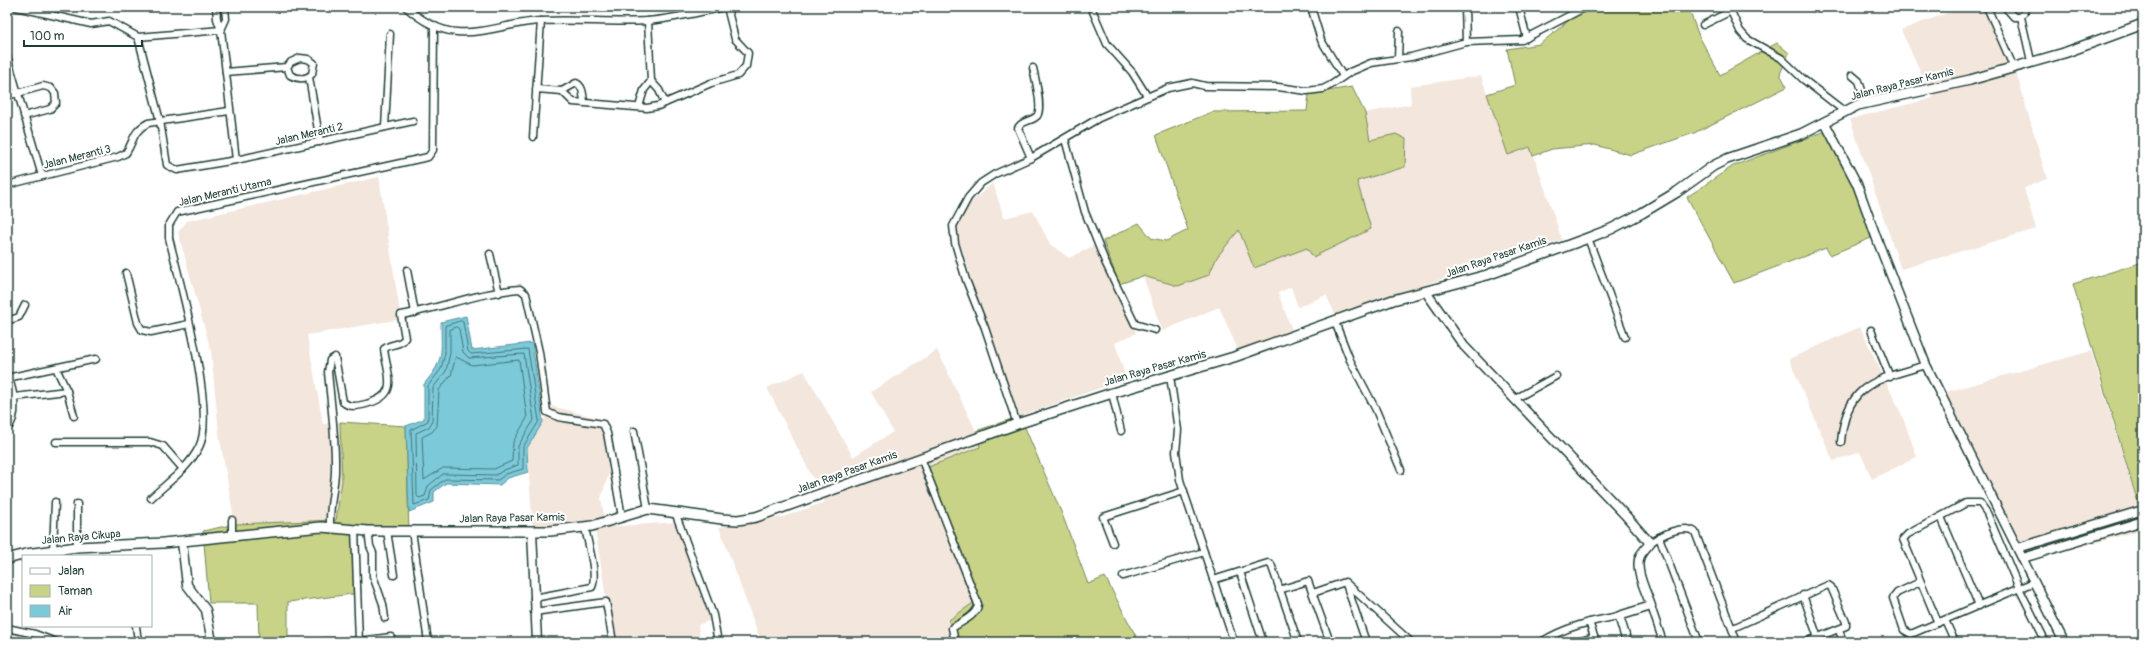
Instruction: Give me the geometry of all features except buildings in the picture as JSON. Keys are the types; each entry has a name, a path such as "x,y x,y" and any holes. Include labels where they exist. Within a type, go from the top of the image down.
{"main road":[{"name":"Jalan Raya Pasar Kamis","path":"133,545 182,542 232,534 330,527 368,531 532,531 584,527 648,509 738,520 756,517 1017,424 1112,393 1234,358 1393,300 1487,275 1588,238 1611,229 1642,213 1677,192 1713,166 1727,159 1768,146 1825,123 1844,111 1866,103 1970,80 2012,66 2031,62 2077,48 2143,24"},
{"name":"Jalan Raya Cikupa","path":"27,555 77,547 133,545"},
{"name":"Jalan Raya Cikupa","path":"7,559 22,556"}],"street":[{"path":"16,7 90,24 109,21 138,37 221,30"},
{"path":"216,7 217,19 221,30 229,111 236,160"},
{"path":"221,30 226,19 225,7"},
{"path":"406,7 418,17 434,25 456,32 471,32 541,21 598,22 670,19 726,7 735,39 748,53 746,66 738,75 711,83 665,103 647,108 573,102 562,91"},
{"path":"1091,7 1107,44 1132,72 1147,96"},
{"path":"1311,7 1321,40 1343,76"},
{"path":"1465,7 1466,42"},
{"path":"1519,7 1527,38"},
{"path":"1017,424 985,328 966,280 955,243 953,226 968,198 981,183 995,174 1031,158 1099,118 1147,96 1185,83 1205,86 1315,90 1331,85 1343,76 1371,63 1426,54 1466,42 1509,42 1527,38 1586,7"},
{"path":"1988,7 2012,66"},
{"path":"2005,7 2014,17 2021,17"},
{"path":"2027,7 2021,17 2031,62"},
{"path":"1703,25 1730,9 1740,31 1747,39 1781,58 1804,80 1844,111"},
{"path":"533,137 541,21"},
{"path":"648,21 651,82 659,90 665,103"},
{"name":"Jalan Meranti Utama","path":"151,498 183,469 199,447 205,431 196,356 169,238 169,225 177,212 428,157 433,150 434,25"},
{"path":"1398,59 1399,31"},
{"path":"386,127 390,34"},
{"name":"Jalan Meranti 2","path":"138,37 160,121 167,165 177,170 236,160 412,121"},
{"path":"7,56 42,176"},
{"path":"226,72 287,67 291,62 300,58 308,59 314,64 314,69 309,77 320,142"},
{"path":"287,67 290,75 296,78 309,77"},
{"path":"1031,158 1018,128 1023,122 1036,117 1038,112 1037,87 1033,68"},
{"path":"1852,74 1859,81 1866,103"},
{"path":"638,107 644,90 651,82"},
{"path":"536,89 562,91 576,83 582,91 584,102"},
{"path":"7,96 42,86 51,88 56,94 56,102 50,109 24,116"},
{"name":"Jalan Meranti 3","path":"7,185 126,153 134,135 139,128 148,123 229,111"},
{"path":"1825,123 1858,184 1878,242 1926,365 2064,642"},
{"path":"1065,139 1085,212 1106,264 1135,324 1155,330"},
{"path":"1588,238 1625,337"},
{"path":"490,254 499,293"},
{"path":"407,270 415,313"},
{"path":"126,274 138,323 142,330 151,332 189,324"},
{"path":"330,527 330,501 334,480 335,459 329,362 335,357 343,402 347,406 375,402 386,395 390,387 384,349 388,346 403,341 406,335 401,315 520,289 525,292 539,352 547,412 558,417 599,423 604,426 622,517"},
{"path":"1426,292 1464,346 1650,543"},
{"path":"7,321 19,317 25,305"},
{"path":"1335,322 1350,360 1376,410 1401,470"},
{"path":"1871,330 1890,376"},
{"path":"7,429 12,420 14,397 8,378 96,359"},
{"path":"1841,442 1842,425 1846,414 1861,390 1870,384 1890,376 1926,365"},
{"path":"56,368 67,390 74,416"},
{"path":"1170,376 1178,430 1177,463 1184,491 1234,642"},
{"path":"1515,399 1556,376"},
{"path":"14,397 67,390"},
{"path":"1112,393 1121,431"},
{"path":"634,432 648,509"},
{"path":"56,442 150,442 163,446 183,469"},
{"path":"921,458 978,604 978,608 975,612 952,628 955,642"},
{"path":"1113,543 1103,518 1184,491"},
{"path":"53,550 55,502"},
{"path":"1938,623 1920,582 1904,539 1908,534 1966,503 1974,502 1983,506 2019,588 2043,636 2043,642"},
{"path":"77,504 77,547"},
{"path":"2018,548 2143,510"},
{"path":"675,512 713,614 718,642"},
{"path":"1941,517 1979,606"},
{"path":"232,520 232,534"},
{"path":"2023,558 2143,521"},
{"path":"534,598 592,587 594,582 593,570 584,527"},
{"path":"355,529 359,642"},
{"path":"1663,642 1639,570 1640,556 1650,543 1659,536 1687,529 1695,532 1733,628 1737,642"},
{"path":"412,530 428,642"},
{"path":"368,531 370,546 373,553 373,576 383,604 385,618"},
{"path":"387,531 394,575"},
{"path":"532,531 534,612 537,642"},
{"path":"1659,536 1699,642"},
{"path":"182,542 187,585 206,610 212,642"},
{"path":"1123,576 1204,552"},
{"path":"1213,580 1268,563 1298,642"},
{"path":"1240,572 1263,642"},
{"path":"1279,590 1308,581 1330,642"},
{"path":"1313,593 1346,582"},
{"path":"1346,582 1406,640 1411,642"},
{"path":"1346,582 1366,642"},
{"path":"1920,582 1898,593 1893,598 1904,630 1911,634 2034,582"},
{"path":"1733,628 1825,585 1831,587 1846,622 1846,626 1806,642"},
{"path":"1803,595 1818,638"},
{"path":"534,612 606,602 614,642"},
{"path":"1541,642 1558,632 1589,622 1619,616 1651,606"},
{"path":"1619,616 1627,642"},
{"path":"1944,620 1955,642"},
{"path":"1578,642 1595,639 1589,622"},
{"path":"136,627 138,642"},
{"path":"7,628 35,634 56,642"},
{"path":"1839,630 1843,642"},
{"path":"324,642 359,642 391,637"}],"shaded area":[{"path":"1964,7 1987,7 2017,75 2047,179 2024,188 2036,229 1901,269 1850,119 1933,98 1901,30"},
{"path":"1481,76 1508,155 1531,147 1562,240 1335,314 1326,295 1298,307 1291,287 1278,293 1292,330 1239,352 1219,307 1162,331 1143,276 1178,286 1209,275 1217,257 1239,230 1254,268 1307,248 1313,257 1370,229 1357,181 1405,167 1406,139 1396,135 1370,141 1365,113 1411,104 1410,86"},
{"path":"379,177 401,319 307,335 323,424 340,422 342,481 336,520 235,524 219,434 211,351 178,232 187,221"},
{"path":"993,183 1004,218 1033,211 1050,244 1069,258 1103,241 1136,333 1115,343 1126,379 1020,416 977,307 968,268 952,219"},
{"path":"1860,327 1903,418 1917,457 1872,479 1860,452 1833,461 1789,359"},
{"path":"937,350 976,431 980,447 923,469 973,603 949,620 954,642 761,642 719,527 783,517 825,502 767,388 804,371 853,457 893,432 871,392"},
{"path":"2091,351 2139,509 2143,509 2143,538 2139,531 2029,560 1946,392"},
{"path":"552,406 601,419 609,473 601,498 606,527 678,522 714,619 698,625 700,637 646,642 613,642 595,528 533,530 527,448"}],"green space":[{"path":"1577,7 1688,7 1699,36 1720,75 1777,43 1789,53 1780,74 1787,87 1694,133 1631,155 1595,145 1552,149 1533,156 1530,147 1508,155 1487,94 1515,85 1507,49 1540,44 1574,16"},
{"path":"1352,87 1365,113 1370,140 1396,134 1406,139 1405,167 1357,181 1371,229 1313,257 1307,248 1254,268 1239,230 1217,257 1209,275 1178,286 1143,276 1119,284 1103,241 1139,223 1151,238 1166,241 1188,230 1156,135 1212,112 1307,111 1309,94"},
{"path":"1826,131 1852,178 1871,238 1830,255 1826,248 1734,283 1687,197 1733,166"},
{"path":"2143,262 2143,509 2140,510 2073,284"},
{"path":"1020,416 1062,514 1088,584 1105,577 1139,642 954,642 949,620 973,603 923,469 980,447 976,431"},
{"path":"340,422 406,426 409,534 357,535 361,593 288,602 288,642 259,642 258,603 209,603 203,531 235,524 336,520 342,481"}],"water":[{"path":"466,316 472,350 532,343 543,422 527,448 528,472 508,478 500,485 446,483 434,492 434,502 409,512 406,426 424,419 424,384 436,369 439,362 441,349 441,322"}]}
